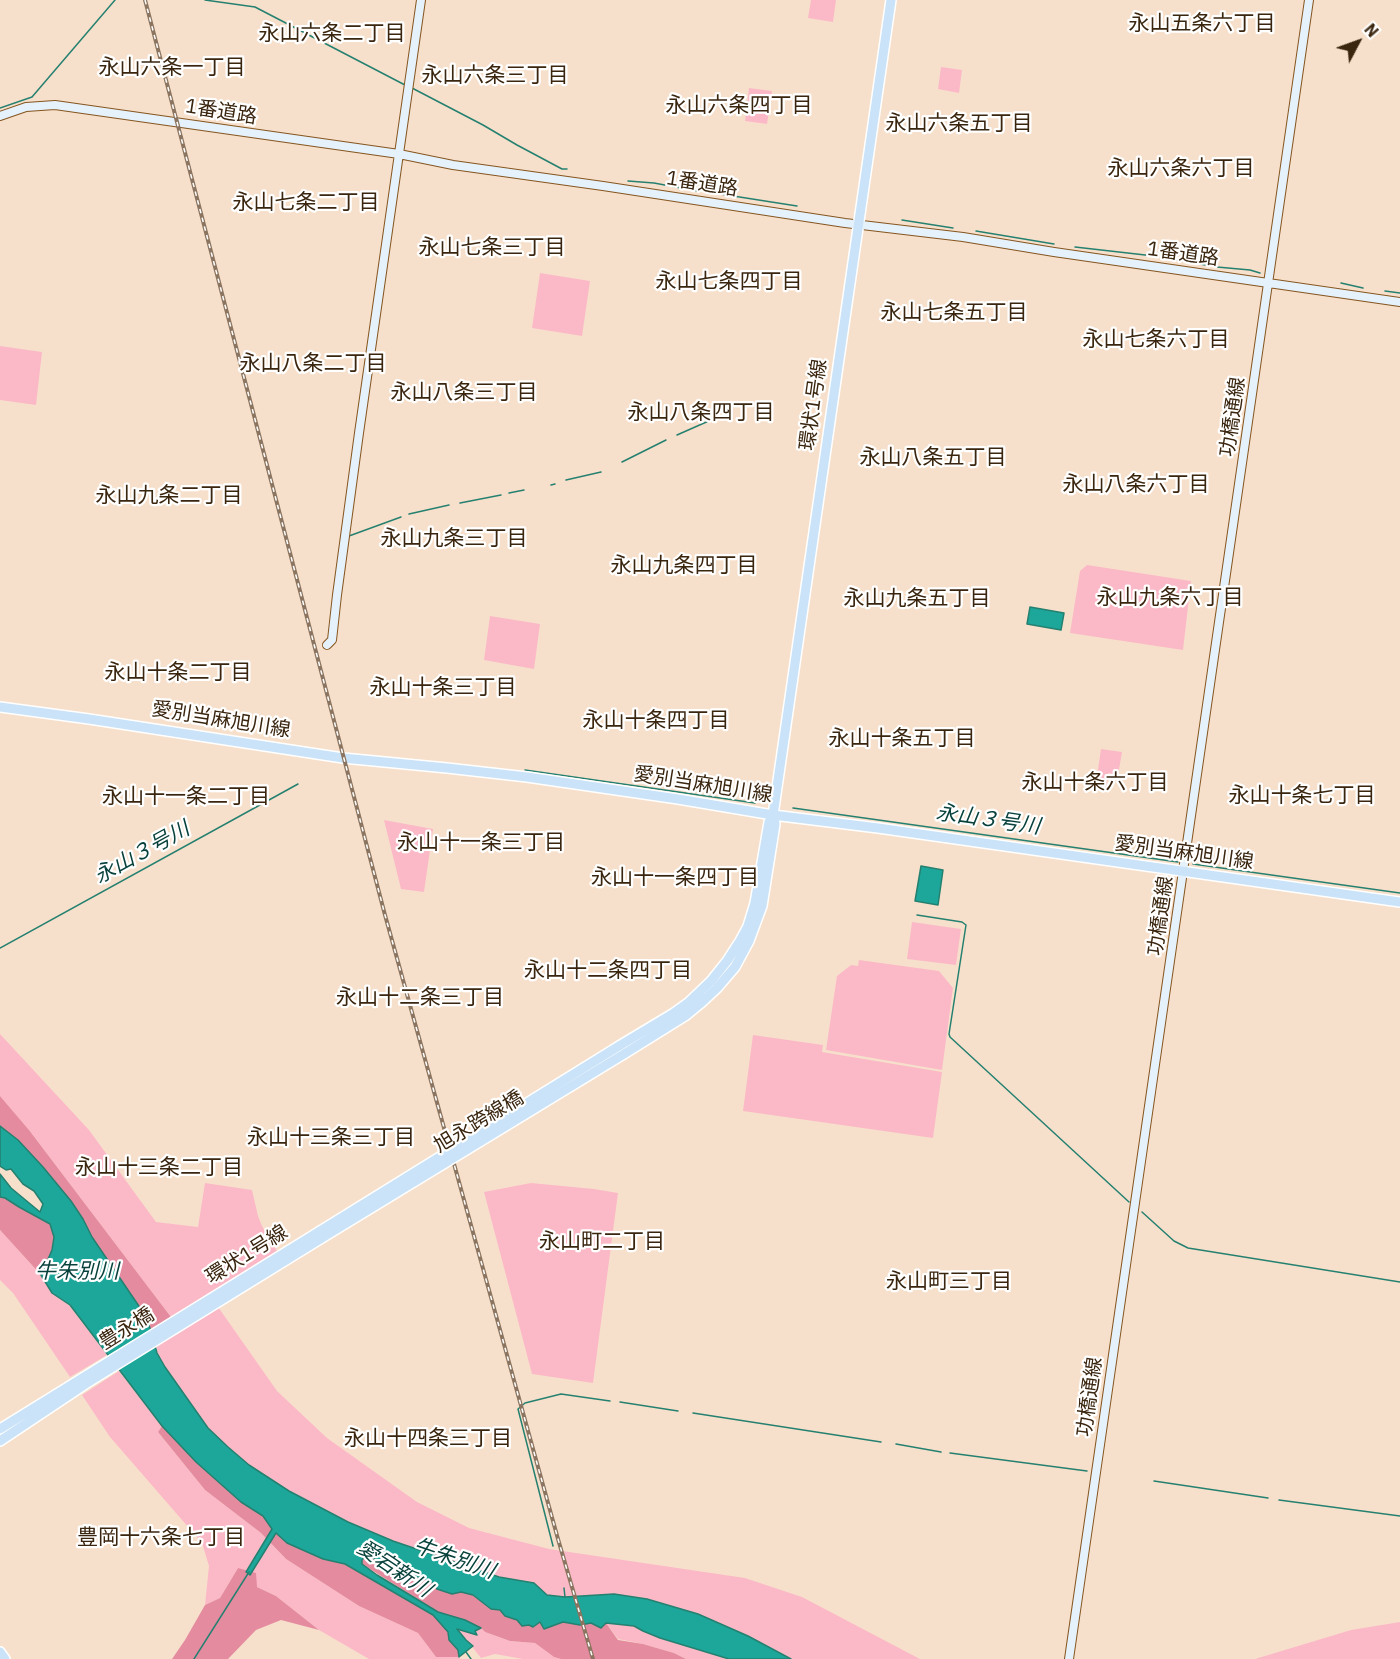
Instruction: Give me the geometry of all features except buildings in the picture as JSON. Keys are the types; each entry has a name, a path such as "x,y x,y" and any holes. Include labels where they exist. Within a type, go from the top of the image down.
{"main road":[{"name":"環状1号線","path":"622,1050 688,1003 717,974 735,950 755,903 769,822 773,815 891,0"},
{"name":"愛別当麻旭川線","path":"0,707 343,758 527,777 773,815 1400,902"},
{"name":"旭永跨線橋","path":"321,1235 622,1050"},
{"name":"環状1号線","path":"195,1313 321,1235"},
{"name":"豊永橋","path":"45,1406 195,1313"},
{"path":"0,1429 45,1406"},
{"path":"0,1441 45,1406"},
{"path":"0,1652 5,1659"}],"street":[{"path":"327,645 332,640 421,0"},
{"name":"功橋通線","path":"1069,1659 1310,0"},
{"name":"1番道路","path":"0,116 26,107 55,105 1400,302"}],"shaded area":[{"path":"811,0 836,0 833,22 808,18"},
{"path":"941,67 962,70 959,93 938,89"},
{"path":"749,88 772,91 767,124 745,121"},
{"path":"540,273 590,281 582,336 532,328"},
{"path":"0,346 42,352 36,405 0,400"},
{"path":"1087,565 1191,581 1183,650 1070,633 1080,571"},
{"path":"490,616 540,624 534,669 484,660"},
{"path":"1101,749 1122,752 1118,775 1108,773 1106,792 1095,790"},
{"path":"384,820 433,829 424,892 401,889"},
{"path":"912,922 961,929 956,965 907,959"},
{"path":"859,960 939,971 953,988 942,1070 826,1050 837,976 851,965 858,966"},
{"path":"0,1034 89,1130 156,1222 198,1227 205,1183 252,1190 262,1226 277,1251 210,1294 174,1321 29,1130 0,1096"},
{"path":"753,1035 823,1045 822,1052 942,1072 933,1138 743,1111"},
{"path":"0,1096 29,1130 174,1321 151,1335 124,1285 71,1201 18,1140 0,1126"},
{"path":"531,1183 618,1193 593,1383 532,1374 484,1192"},
{"path":"0,1197 50,1224 54,1237 52,1250 41,1275 0,1230"},
{"path":"0,1230 41,1275 52,1293 69,1305 107,1355 70,1377 13,1293 0,1280"},
{"path":"216,1304 277,1391 327,1438 417,1502 469,1528 549,1549 745,1578 802,1597 920,1659 791,1659 748,1636 698,1614 647,1599 614,1594 565,1597 546,1595 534,1583 499,1577 393,1541 348,1522 289,1491 249,1465 208,1428 165,1367 157,1353 156,1341"},
{"path":"119,1371 162,1426 158,1432 205,1490 261,1533 286,1559 359,1606 418,1633 436,1657 459,1657 460,1659 369,1659 319,1630 276,1596 257,1587 238,1568 220,1598 205,1605 209,1566 202,1543 110,1437 82,1395"},
{"path":"162,1426 196,1462 241,1502 263,1516 272,1529 323,1559 345,1564 433,1615 448,1632 449,1640 458,1650 459,1657 436,1657 418,1633 359,1606 286,1559 261,1533 205,1490 158,1432"},
{"path":"365,1556 381,1561 396,1570 473,1595 491,1609 500,1610 505,1616 529,1625 541,1622 545,1629 563,1622 580,1625 606,1623 618,1640 643,1644 686,1659 561,1659 554,1657 535,1643 510,1641 485,1632 465,1620 438,1612 362,1564 361,1560"},
{"path":"238,1568 256,1573 257,1587 276,1596 319,1630 281,1620 256,1630 228,1659 172,1659 205,1605 220,1598"},
{"path":"1400,1622 1400,1659 1255,1659 1351,1630"},
{"path":"606,1623 634,1626 660,1638 729,1659 686,1659 674,1653 618,1639"},
{"path":"457,1628 476,1635 475,1631 481,1628 485,1632 510,1641 535,1643 554,1657 561,1659 523,1659 495,1654 481,1658"}],"water":[{"path":"1030,607 1064,613 1061,630 1027,624"},
{"path":"921,866 943,870 938,905 915,901"},
{"name":"牛朱別川","path":"0,1126 18,1140 71,1201 92,1237 147,1318 157,1353 165,1367 208,1428 249,1465 289,1491 348,1522 393,1541 499,1577 534,1583 547,1595 565,1597 614,1594 647,1599 698,1614 748,1636 791,1659 729,1659 660,1638 634,1626 606,1623 601,1628 591,1623 580,1625 563,1622 544,1629 540,1622 533,1627 522,1626 517,1620 505,1616 500,1610 491,1609 473,1595 461,1592 452,1594 437,1589 433,1583 420,1577 413,1578 381,1561 365,1556 362,1564 377,1575 438,1612 465,1620 481,1628 475,1631 477,1635 457,1629 473,1646 459,1657 458,1650 449,1640 448,1632 433,1615 345,1564 323,1559 287,1543 276,1533 250,1575 246,1572 272,1529 263,1516 241,1502 196,1462 162,1426 70,1305 52,1293 41,1275 52,1250 54,1237 50,1224 0,1197 0,1174 11,1188 40,1212 43,1204 34,1191 23,1184 11,1169 6,1170 0,1166"}],"waterway":[{"path":"0,108 32,97 115,0"},
{"path":"205,0 255,7 405,85"},
{"path":"412,88 562,169 567,169"},
{"path":"628,181 697,191"},
{"path":"714,193 797,206"},
{"path":"902,220 953,228"},
{"path":"976,231 1054,244"},
{"path":"1075,247 1154,256"},
{"path":"1177,260 1260,273"},
{"path":"1341,283 1363,288"},
{"path":"1385,291 1400,293"},
{"path":"677,435 720,416"},
{"path":"622,462 666,440"},
{"path":"566,480 601,472"},
{"path":"551,485 555,484"},
{"path":"509,493 524,490"},
{"path":"460,503 501,495"},
{"path":"409,514 449,505"},
{"path":"349,536 401,517"},
{"name":"永山３号川","path":"525,770 755,803"},
{"name":"永山３号川","path":"0,948 298,784"},
{"name":"永山３号川","path":"793,808 1178,862"},
{"name":"永山３号川","path":"1193,864 1400,893"},
{"path":"917,915 962,922 966,925 950,1037 1129,1202"},
{"path":"1142,1212 1174,1241 1188,1248 1400,1282"},
{"path":"553,1546 518,1409 525,1403 561,1394 610,1401"},
{"path":"620,1402 678,1411"},
{"path":"693,1413 881,1442"},
{"path":"896,1444 941,1452"},
{"path":"950,1453 1087,1471"},
{"path":"1154,1481 1268,1498"},
{"path":"1279,1500 1400,1516"},
{"path":"194,1659 249,1572"},
{"path":"564,1588 565,1597"},
{"name":"愛宕新川","path":"466,1652 471,1659"}],"railway":[{"path":"145,0 385,915 593,1659"}],"district":[{"name":"永山五条六丁目","path":"1202,24"},
{"name":"永山六条二丁目","path":"332,34"},
{"name":"永山六条一丁目","path":"172,68"},
{"name":"永山六条三丁目","path":"495,76"},
{"name":"永山六条四丁目","path":"739,106"},
{"name":"永山六条五丁目","path":"959,124"},
{"name":"永山六条六丁目","path":"1181,169"},
{"name":"永山七条二丁目","path":"306,203"},
{"name":"永山七条三丁目","path":"492,248"},
{"name":"永山七条四丁目","path":"729,282"},
{"name":"永山七条五丁目","path":"954,313"},
{"name":"永山七条六丁目","path":"1156,340"},
{"name":"永山八条二丁目","path":"313,364"},
{"name":"永山八条三丁目","path":"464,393"},
{"name":"永山八条四丁目","path":"701,413"},
{"name":"永山八条五丁目","path":"933,458"},
{"name":"永山八条六丁目","path":"1136,485"},
{"name":"永山九条二丁目","path":"169,496"},
{"name":"永山九条三丁目","path":"454,539"},
{"name":"永山九条四丁目","path":"684,566"},
{"name":"永山九条六丁目","path":"1170,598"},
{"name":"永山九条五丁目","path":"917,599"},
{"name":"永山十条二丁目","path":"178,673"},
{"name":"永山十条三丁目","path":"443,688"},
{"name":"永山十条四丁目","path":"656,721"},
{"name":"永山十条五丁目","path":"902,739"},
{"name":"永山十条六丁目","path":"1095,783"},
{"name":"永山十条七丁目","path":"1302,796"},
{"name":"永山十一条二丁目","path":"186,797"},
{"name":"永山十一条三丁目","path":"481,843"},
{"name":"永山十一条四丁目","path":"675,878"},
{"name":"永山十二条四丁目","path":"608,971"},
{"name":"永山十二条三丁目","path":"420,998"},
{"name":"永山十三条三丁目","path":"331,1138"},
{"name":"永山十三条二丁目","path":"159,1168"},
{"name":"永山町二丁目","path":"602,1242"},
{"name":"永山町三丁目","path":"949,1282"},
{"name":"永山十四条三丁目","path":"428,1439"},
{"name":"豊岡十六条七丁目","path":"161,1538"}]}
